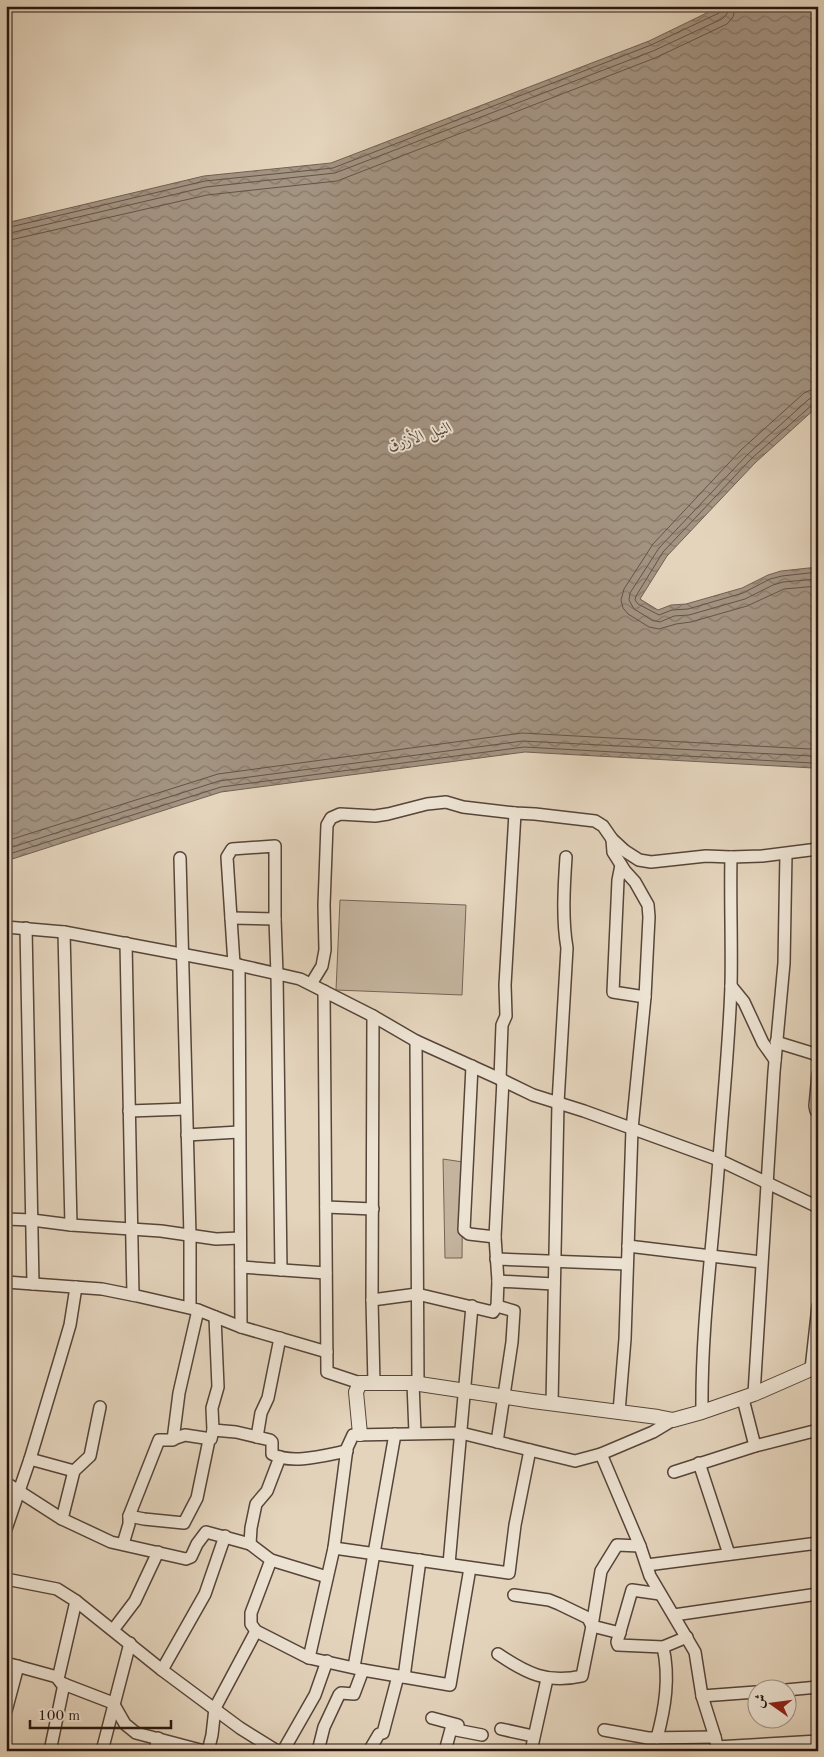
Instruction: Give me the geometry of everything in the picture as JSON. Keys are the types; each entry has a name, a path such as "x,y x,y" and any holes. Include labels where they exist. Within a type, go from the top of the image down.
{"street":[{"path":"311,984 322,966 325,950 324,905 327,825 332,818 340,814 375,816 427,804 446,802 515,813 594,821 603,826 612,839 625,851 640,860 651,862 706,856 731,857 786,854 818,849"},
{"path":"372,1300 417,1294 494,1312 496,1306 498,1281 495,1237 502,1079 502,1025 506,1016 505,985 515,813"},
{"path":"612,839 613,852 621,865 636,882 648,905 649,917 645,997 632,1129 625,1340 619,1412"},
{"path":"241,1327 240,1132 236,965 227,857 232,849 275,846 281,1270"},
{"path":"755,1446 748,1397 761,1262 776,1042 784,963 786,854"},
{"path":"552,1404 558,1103 567,948 565,937 564,881 566,857"},
{"path":"702,1412 701,1377 731,986 731,857"},
{"path":"173,1440 178,1393 194,1309 186,1109 180,858"},
{"path":"621,865 618,880 612,992 645,997"},
{"path":"231,918 275,919"},
{"path":"6,927 64,932 300,979 373,1016 416,1041 502,1079 533,1095 719,1160 818,1207"},
{"path":"26,928 33,1284"},
{"path":"64,932 71,1225"},
{"path":"126,943 133,1295"},
{"path":"731,986 744,1002 763,1043 775,1060"},
{"path":"324,991 327,1372 360,1383 415,1383 552,1404 658,1416 673,1420"},
{"path":"373,1016 372,1300 374,1384"},
{"path":"415,1433 417,1294 416,1041"},
{"path":"776,1042 816,1054 818,1058"},
{"path":"472,1066 464,1230 469,1234 495,1237"},
{"path":"818,1074 815,1106 818,1112"},
{"path":"129,1111 186,1109"},
{"path":"187,1135 240,1132"},
{"path":"326,1207 373,1209"},
{"path":"6,1220 32,1220 71,1225 161,1231 216,1239 240,1238"},
{"path":"628,1246 761,1262"},
{"path":"496,1259 627,1264"},
{"path":"241,1267 326,1273"},
{"path":"498,1281 554,1284"},
{"path":"6,1282 102,1289 133,1295 194,1309 241,1327 327,1352"},
{"path":"6,1529 30,1459 70,1324 76,1287"},
{"path":"449,1564 472,1306"},
{"path":"496,1306 514,1312 512,1342 497,1442"},
{"path":"309,1658 334,1548 347,1451 353,1434 461,1433 575,1461 601,1454 653,1432 673,1420 748,1397 814,1369 818,1306"},
{"path":"129,1516 184,1522 197,1498 211,1435 212,1408 218,1388 215,1317"},
{"path":"257,1437 261,1413 268,1398 280,1338"},
{"path":"360,1383 356,1392 360,1434"},
{"path":"62,1519 74,1470 90,1456 100,1407"},
{"path":"674,1472 755,1446 818,1430"},
{"path":"123,1544 129,1524 129,1516 159,1440 173,1440 184,1435 211,1435 236,1432 270,1440 272,1442 272,1454 280,1458 314,1459 347,1451"},
{"path":"318,1751 324,1727 339,1695 341,1693 354,1694 373,1554 395,1434"},
{"path":"334,1548 510,1573 515,1525 530,1450"},
{"path":"601,1454 640,1546 650,1576 695,1652 702,1696 716,1745"},
{"path":"250,1544 256,1504 267,1491 280,1458"},
{"path":"30,1459 74,1470"},
{"path":"699,1463 729,1554"},
{"path":"6,1483 62,1519 111,1542 189,1558 206,1532 250,1544 271,1560 327,1577"},
{"path":"162,1670 204,1594 225,1536"},
{"path":"647,1565 818,1543"},
{"path":"498,1654 525,1672 547,1679 582,1676 600,1571 616,1545 640,1546"},
{"path":"113,1630 134,1601 158,1552"},
{"path":"271,1560 251,1613 251,1624 256,1631 309,1658 450,1685 470,1568"},
{"path":"369,1751 379,1734 383,1733 401,1677 420,1560"},
{"path":"7,1581 57,1589 76,1600 162,1670 240,1728 277,1751"},
{"path":"660,1594 632,1590 617,1642 620,1646 663,1647 687,1637"},
{"path":"674,1615 818,1594"},
{"path":"514,1596 549,1600 588,1618 592,1626 620,1634"},
{"path":"50,1751 76,1600"},
{"path":"208,1751 215,1708 256,1631"},
{"path":"102,1751 130,1643"},
{"path":"657,1738 666,1695 663,1647"},
{"path":"283,1751 314,1695 327,1661"},
{"path":"6,1663 57,1677 61,1682 113,1703 129,1728 136,1733 204,1751"},
{"path":"6,1711 18,1666"},
{"path":"531,1751 547,1679"},
{"path":"796,1689 818,1688"},
{"path":"702,1696 746,1693"},
{"path":"432,1718 458,1725 457,1729"},
{"path":"445,1751 450,1732 454,1728 482,1734"},
{"path":"501,1729 534,1736"},
{"path":"604,1730 716,1745 799,1746 818,1741"},
{"path":"154,1751 158,1738"}],"shaded area":[{"path":"340,900 466,905 462,995 336,990"},
{"path":"443,1159 463,1162 462,1258 445,1258"}],"water":[{"name":"النيل الأزرق","path":"721,6 818,6 818,406 755,463 667,556 640,599 658,610 671,605 686,604 742,588 768,575 781,571 818,567 818,766 813,768 525,752 221,792 6,861 6,223 204,176 331,163 649,41"}]}
